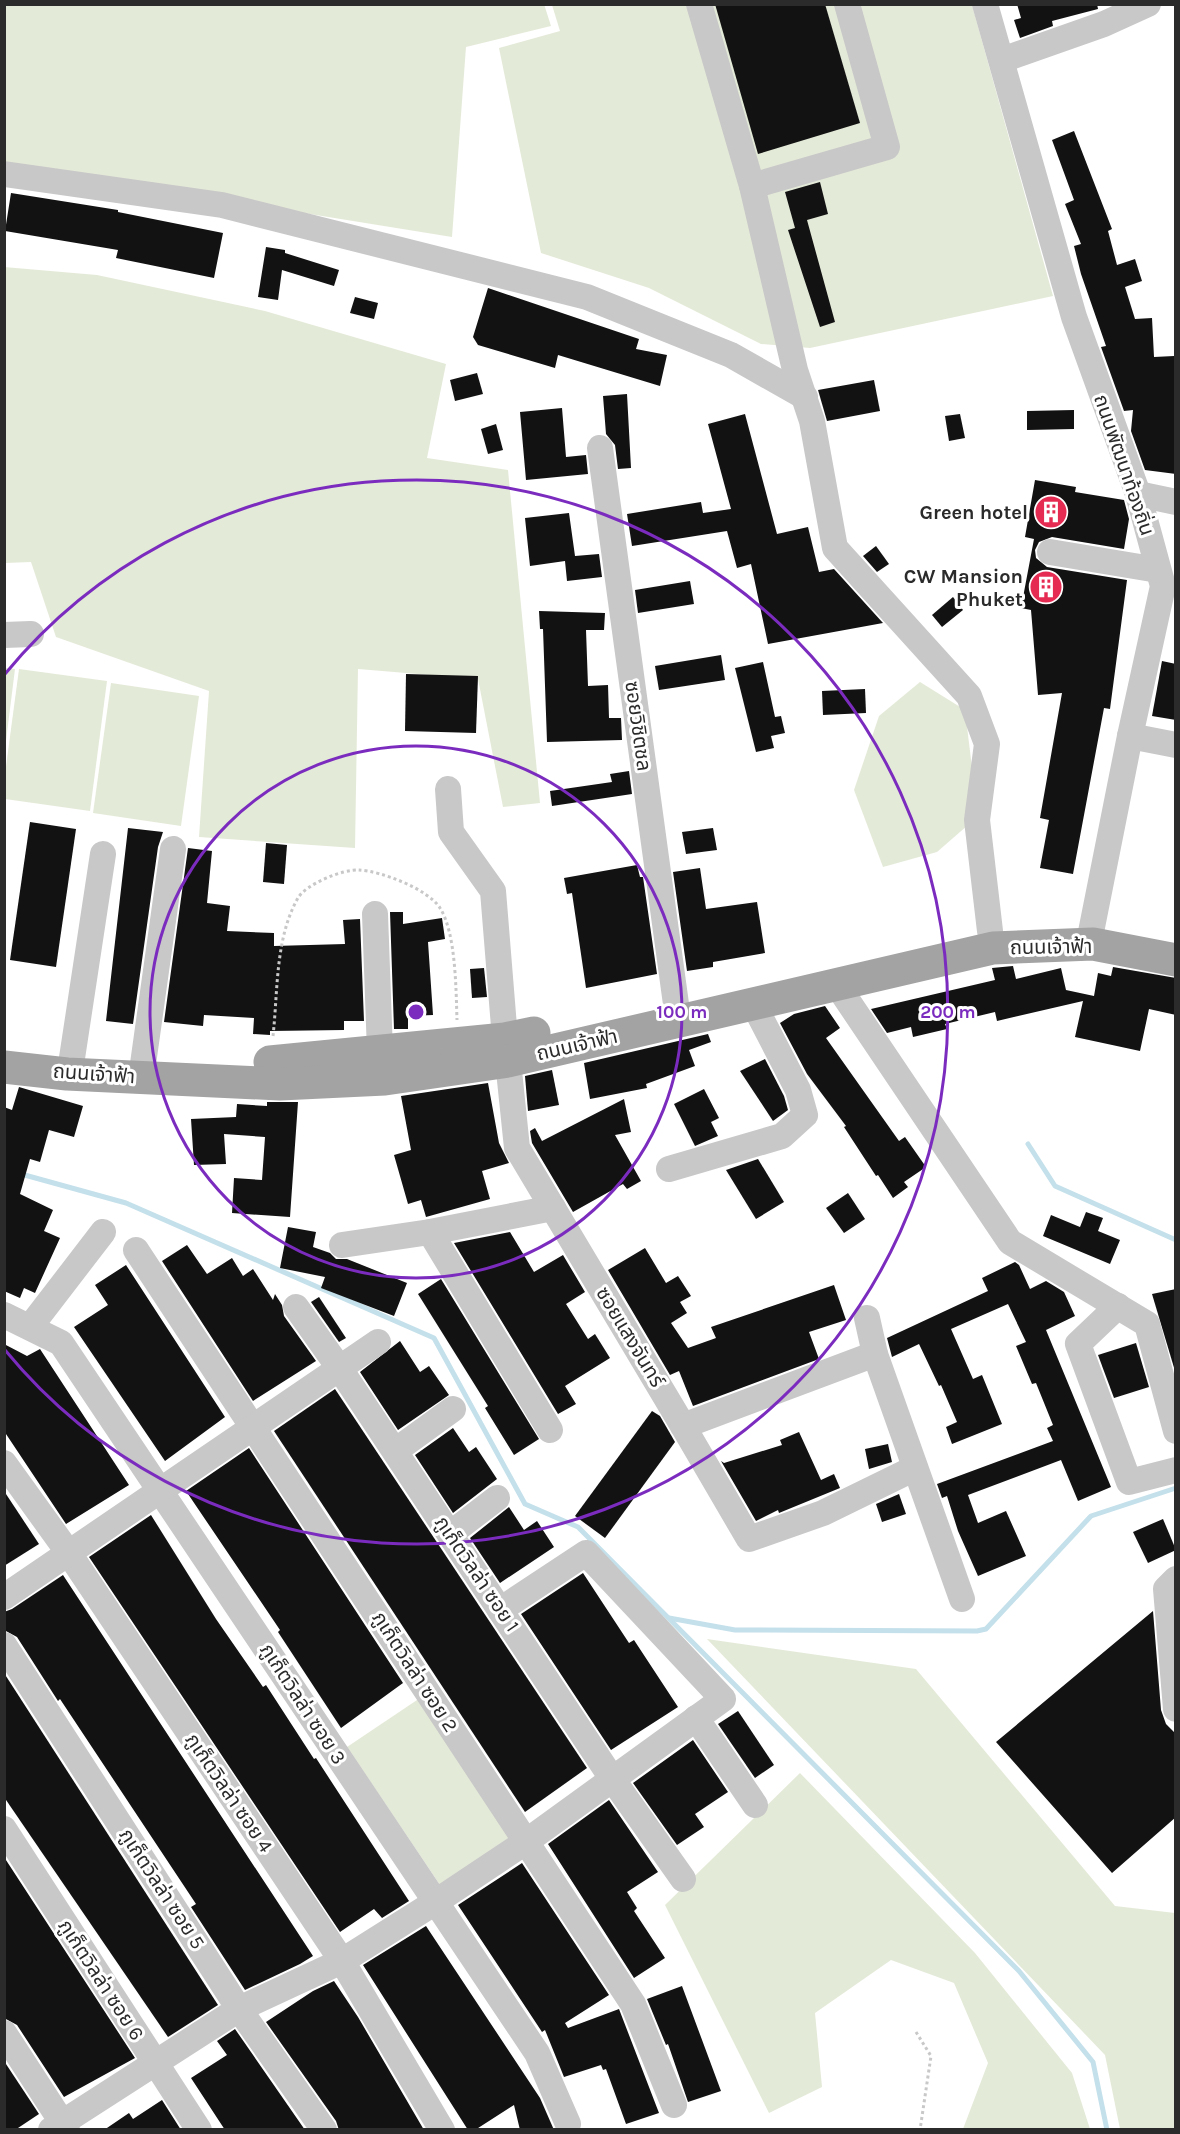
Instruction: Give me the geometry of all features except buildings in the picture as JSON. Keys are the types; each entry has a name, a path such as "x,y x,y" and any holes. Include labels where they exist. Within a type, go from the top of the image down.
{"main road":[{"name":"ถนนเจ้าฟ้า","path":"4,1067 79,1074 280,1084 384,1079 506,1050 676,1004 990,931 1091,932 1176,947"},
{"name":"ถนนเจ้าฟ้า","path":"4,1052 143,1064 297,1061 380,1053 506,1050 754,1005 993,948 1093,944 1176,960"}],"street":[{"path":"699,4 752,186 795,369 805,397 835,548 969,696 987,744 977,820 990,931"},
{"path":"752,186 886,147 846,4"},
{"name":"ถนนพัฒนาท้องถิ่น","path":"985,4 1074,317 1138,494 1166,582 1130,736 1091,932"},
{"path":"1002,60 1104,24 1148,4"},
{"path":"4,174 222,205 587,297 731,355 805,397"},
{"name":"ซอยวิชิตชล","path":"600,448 676,1004"},
{"path":"1138,494 1176,502"},
{"path":"1050,552 1166,582"},
{"path":"4,635 31,634"},
{"path":"1130,736 1176,745"},
{"name":"ซอยแสงจันทร์","path":"448,789 451,832 493,891 506,1050 517,1148 749,1539 823,1513 915,1468"},
{"path":"143,1064 173,849"},
{"path":"72,1058 103,854"},
{"path":"375,914 380,1053"},
{"path":"837,985 1010,1242 1147,1324 1176,1431"},
{"path":"669,1169 782,1136 805,1115 798,1090 754,1005"},
{"path":"342,1245 430,1232 553,1208"},
{"path":"430,1232 550,1430"},
{"path":"30,1327 103,1233"},
{"name":"ภูเก็ตวิลล่า ซอย 2","path":"136,1250 633,2004 674,2105"},
{"path":"1118,1306 1078,1344 1129,1482 1176,1470"},
{"name":"ภูเก็ตวิลล่า ซอย 1","path":"296,1307 340,1368 613,1780 683,1879"},
{"name":"ภูเก็ตวิลล่า ซอย 3","path":"4,1315 61,1343 434,1903 537,2053 568,2124"},
{"path":"867,1318 875,1354 962,1599"},
{"path":"4,1597 253,1425 378,1342"},
{"path":"684,1426 875,1354"},
{"path":"395,1451 453,1409"},
{"name":"ภูเก็ตวิลล่า ซอย 4","path":"4,1463 68,1552 342,1961 442,2130"},
{"path":"450,1534 497,1498"},
{"path":"4,2033 60,2127 239,2009 342,1961 434,1903 527,1841 723,1699 586,1553 500,1611"},
{"path":"1176,1578 1166,1589 1176,1709"},
{"name":"ภูเก็ตวิลล่า ซอย 5","path":"4,1645 239,2009 324,2130"},
{"path":"696,1718 755,1805"},
{"name":"ภูเก็ตวิลล่า ซอย 6","path":"4,1829 154,2064 199,2130"}],"path":[{"path":"916,2032 930,2056 920,2130"}],"green space":[{"path":"544,4 551,26 466,47 452,237 5,165 4,5"},
{"path":"552,5 972,5 1053,296 810,348 761,344 649,288 541,253 499,48 560,31"},
{"path":"4,267 97,275 265,311 446,364 427,458 508,470 540,803 503,807 478,679 358,669 355,848 199,837 209,691 56,637 31,562 5,563"},
{"path":"4,668 15,669 5,749"},
{"path":"19,669 107,681 90,811 5,799 5,774"},
{"path":"920,682 965,710 974,784 968,825 937,852 883,867 854,790 879,716"},
{"path":"111,683 199,696 181,826 93,813"},
{"path":"707,1639 916,1669 1115,1906 1175,1913 1175,2129 1120,2129 1105,2055"},
{"path":"420,1698 512,1836 440,1885 347,1747"},
{"path":"800,1773 975,1953 1072,2073 1090,2129 963,2129 988,2063 954,1983 891,1960 815,2013 822,2087 769,2113 665,1905"}],"waterway":[{"path":"1028,1144 1055,1186 1176,1240"},
{"path":"21,1174 126,1203 434,1338 525,1504 578,1527 1019,1971 1093,2062 1107,2130"},
{"path":"669,1618 735,1630 977,1631 986,1629 1091,1516 1176,1488"}],"place":[{"name":"Green hotel","path":"1051,512"},
{"name":"CW Mansion Phuket","path":"1046,587"}]}
